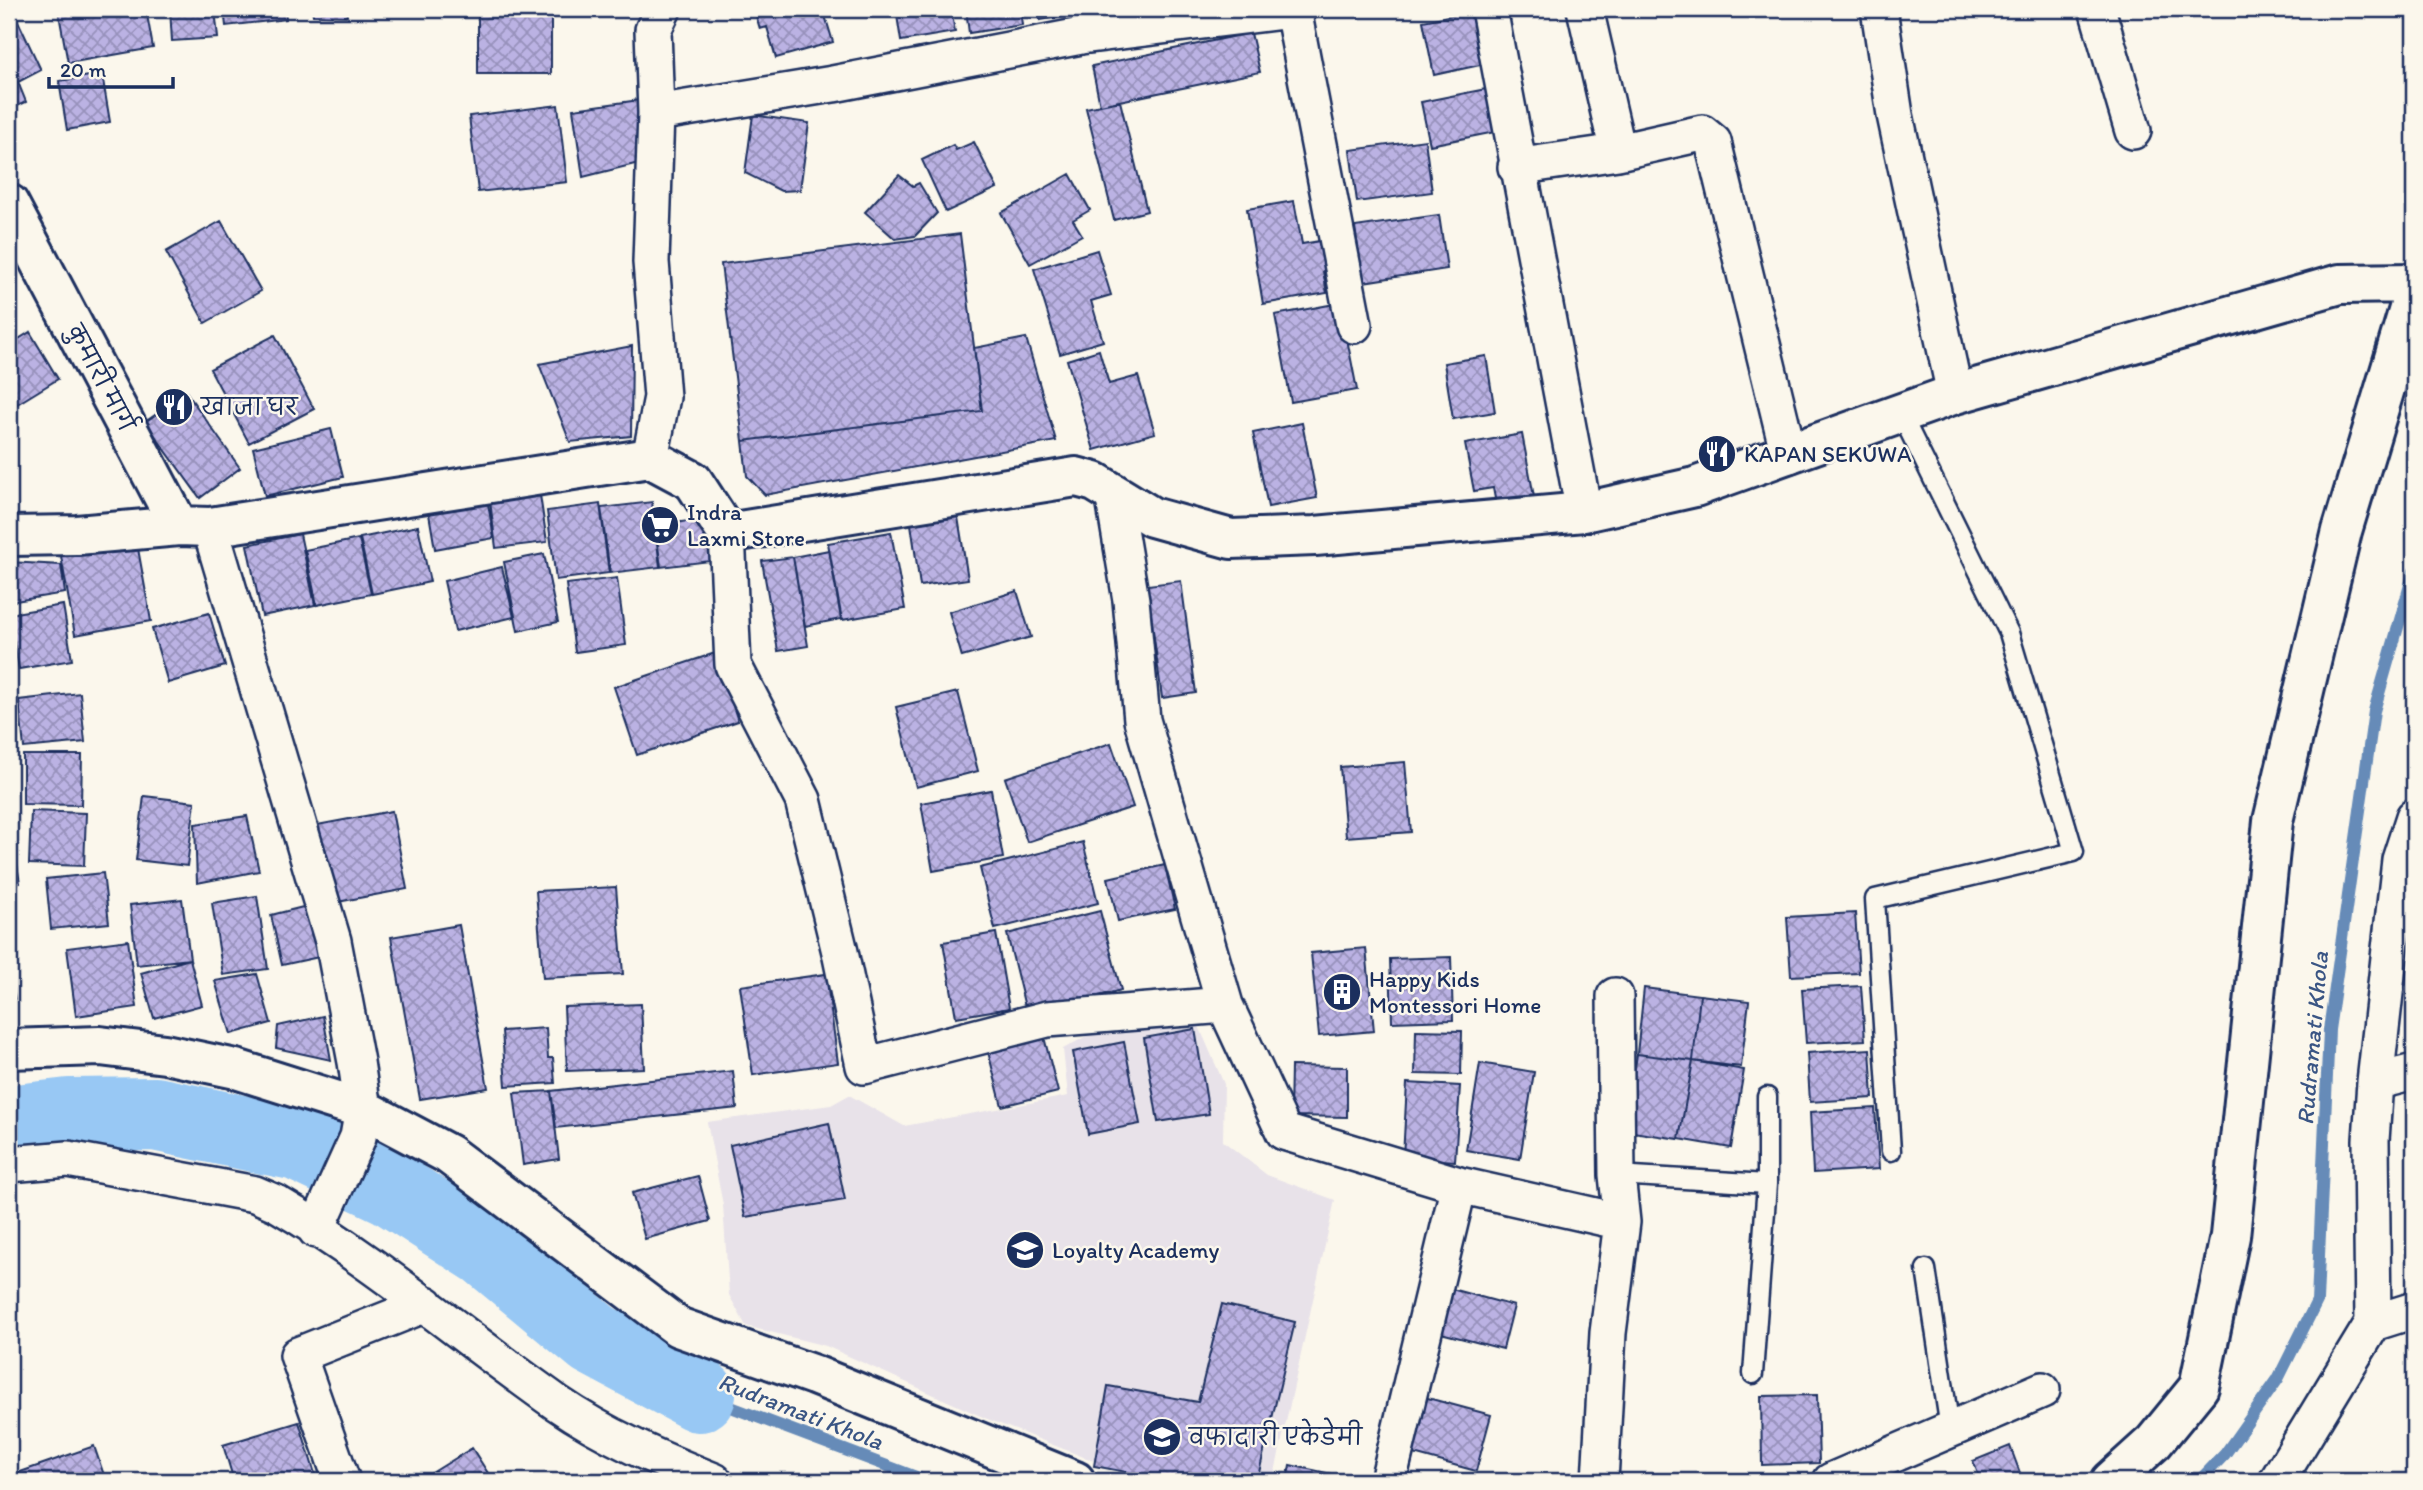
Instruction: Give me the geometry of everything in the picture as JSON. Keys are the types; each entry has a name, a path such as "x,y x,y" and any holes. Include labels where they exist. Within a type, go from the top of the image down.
{"street":[{"path":"650,458 662,397 651,262 656,113 653,30 663,9"},
{"path":"656,113 833,84 1081,36 1299,9"},
{"path":"1489,9 1584,512"},
{"path":"1585,9 1618,152"},
{"path":"1879,9 1895,115 1955,394"},
{"path":"2097,9 2133,131"},
{"path":"1293,10 1354,325"},
{"path":"1517,167 1618,152 1702,132 1713,142 1789,455"},
{"name":"कुमारी मार्ग","path":"9,204 195,526"},
{"path":"727,533 1076,477 1095,482 1152,517 1231,539 1315,536 1584,512 1695,487 1902,416 1955,394 2340,284 2414,282"},
{"path":"2110,1481 2154,1442 2199,1387 2230,1236 2273,821 2342,531 2414,292"},
{"path":"9,536 77,535 195,526 650,458 692,481 727,533 733,665 803,800 864,1066 1046,1019 1225,1004"},
{"path":"1114,493 1131,600 1142,720 1225,1004 1284,1132 1459,1185 1622,1222"},
{"path":"195,526 333,941 360,1123 316,1230"},
{"path":"2277,1481 2373,1323 2370,1166 2375,1082 2400,860 2414,817"},
{"path":"1600,1481 1608,1333 1622,1222 1617,1175 1615,996"},
{"path":"9,1049 100,1045 164,1054 236,1069 360,1123 448,1154 678,1328 814,1375 1074,1481"},
{"path":"2375,1082 2414,1072"},
{"path":"9,1164 39,1159 68,1159 255,1194 293,1213 426,1304 559,1404 626,1442 715,1481"},
{"path":"1388,1481 1459,1185"},
{"path":"342,1481 298,1355 426,1304"},
{"path":"2373,1323 2414,1310"},
{"path":"1832,1481 2042,1390"}],"lane":[{"path":"1891,1151 1875,899 2074,852 2009,633 1902,416"},
{"path":"1753,1374 1766,1184 1767,1097"},
{"path":"1617,1175 1766,1184"},
{"path":"1926,1269 1950,1429"}],"shaded area":[{"name":"Loyalty Academy","path":"1195,1017 1224,1084 1223,1141 1267,1175 1335,1200 1273,1481 1144,1481 985,1418 826,1346 746,1326 729,1295 723,1205 707,1122 831,1105 849,1095 904,1126 1068,1096 1063,1049 1092,1033"}],"building":[{"path":"58,9 146,9 153,48 68,63"},
{"path":"170,9 215,9 218,38 172,41"},
{"path":"224,9 285,9 286,19 226,26"},
{"path":"312,9 346,9 347,16 313,15"},
{"path":"478,9 551,9 551,74 478,74"},
{"path":"754,9 823,9 833,42 776,58 767,27 760,29"},
{"path":"896,9 951,9 955,32 901,41"},
{"path":"966,9 1020,9 1022,25 969,33"},
{"path":"1038,9 1088,9 1088,12 1040,20"},
{"path":"1483,9 1494,62 1434,75 1423,21"},
{"path":"18,21 41,70 18,82 26,102 9,110 9,25"},
{"path":"1251,33 1260,72 1100,105 1092,66"},
{"path":"102,74 110,122 67,130 59,81"},
{"path":"1496,87 1505,130 1430,145 1421,102"},
{"path":"640,100 639,163 583,177 573,109"},
{"path":"1120,101 1147,211 1114,220 1086,108"},
{"path":"558,105 567,182 478,192 469,116"},
{"path":"753,115 809,123 800,190 781,191 745,173"},
{"path":"1425,140 1432,192 1357,202 1350,150"},
{"path":"974,142 997,188 946,212 922,160 953,145 956,150"},
{"path":"1070,174 1090,210 1073,220 1082,235 1030,264 1001,213"},
{"path":"899,175 913,186 919,183 937,213 915,236 895,239 865,212"},
{"path":"1294,201 1302,244 1331,239 1336,269 1323,271 1327,293 1263,304 1247,209"},
{"path":"1439,215 1447,269 1363,282 1355,227"},
{"path":"221,221 261,291 205,323 166,252"},
{"path":"960,234 982,411 743,441 721,264"},
{"path":"1097,250 1111,295 1091,301 1103,341 1060,354 1034,269"},
{"path":"1340,303 1357,390 1291,402 1275,315"},
{"path":"30,332 58,379 9,409 9,345"},
{"path":"275,335 314,409 249,443 210,369"},
{"path":"1026,338 1056,441 765,495 747,476 743,441 982,411 974,348"},
{"path":"632,346 631,436 570,442 539,364"},
{"path":"1099,350 1109,384 1138,376 1155,433 1094,450 1067,360"},
{"path":"1486,356 1495,412 1453,419 1444,363"},
{"path":"187,393 240,468 200,498 145,422"},
{"path":"1302,423 1317,498 1268,507 1253,433"},
{"path":"331,429 343,477 265,496 253,448"},
{"path":"1522,434 1536,507 1498,514 1493,488 1474,491 1465,444"},
{"path":"540,495 547,542 496,548 490,501"},
{"path":"487,498 494,538 435,549 428,508"},
{"path":"652,502 660,567 610,573 601,508"},
{"path":"600,504 609,573 556,580 547,511"},
{"path":"958,517 968,579 920,586 911,524"},
{"path":"714,518 719,560 661,567 655,525"},
{"path":"418,526 430,582 372,594 360,538"},
{"path":"891,532 905,609 842,620 828,543"},
{"path":"300,534 315,605 262,616 247,545"},
{"path":"359,539 371,594 317,605 305,550"},
{"path":"137,543 151,621 75,635 61,556"},
{"path":"829,550 841,619 805,626 793,557"},
{"path":"544,554 558,622 518,631 504,562"},
{"path":"793,557 808,646 778,651 762,561"},
{"path":"9,562 61,565 65,593 9,602"},
{"path":"502,567 514,617 455,631 444,581"},
{"path":"617,578 626,645 575,652 566,584"},
{"path":"1181,581 1196,693 1162,698 1147,585"},
{"path":"1017,591 1031,637 962,657 949,612"},
{"path":"63,605 72,660 19,669 9,614"},
{"path":"209,613 225,666 168,683 152,629"},
{"path":"715,653 738,721 637,755 614,687"},
{"path":"958,692 978,771 916,787 896,707"},
{"path":"80,693 85,742 24,748 19,700"},
{"path":"1111,743 1133,807 1027,842 1005,778"},
{"path":"23,755 82,755 81,805 23,804"},
{"path":"1405,762 1411,832 1346,837 1340,767"},
{"path":"991,790 1003,858 933,871 921,803"},
{"path":"144,796 195,802 187,866 136,860"},
{"path":"31,811 86,813 84,866 29,864"},
{"path":"392,811 407,889 332,903 317,825"},
{"path":"247,816 259,871 197,883 195,824"},
{"path":"9,839 13,839 20,883 9,885"},
{"path":"1083,842 1098,903 995,929 980,868"},
{"path":"1165,865 1175,909 1118,921 1108,878"},
{"path":"103,873 109,923 51,929 46,879"},
{"path":"616,887 623,974 543,978 536,891"},
{"path":"257,896 268,969 223,975 212,903"},
{"path":"182,899 190,959 137,965 130,905"},
{"path":"307,906 319,957 282,965 271,915"},
{"path":"1100,911 1121,990 1027,1015 1007,934"},
{"path":"1855,913 1859,973 1791,976 1787,917"},
{"path":"459,925 488,1088 420,1099 391,937"},
{"path":"996,933 1009,1008 956,1017 943,942"},
{"path":"128,940 137,1007 76,1016 67,948"},
{"name":"Happy Kids Montessori Home","path":"1366,948 1374,1031 1319,1036 1311,953"},
{"path":"1451,957 1453,1020 1392,1022 1390,959"},
{"path":"190,959 202,1005 154,1018 141,973"},
{"path":"9,964 15,999 9,1000"},
{"path":"257,974 271,1023 231,1034 215,981"},
{"path":"826,974 838,1063 753,1075 740,986"},
{"path":"1861,986 1865,1040 1806,1043 1802,989"},
{"path":"1644,988 1700,995 1693,1061 1637,1054"},
{"path":"1700,995 1749,1001 1741,1067 1693,1061"},
{"path":"641,1004 644,1068 567,1071 564,1007"},
{"path":"323,1016 331,1060 276,1048 278,1026"},
{"path":"546,1028 548,1058 553,1058 555,1083 506,1086 502,1031"},
{"path":"1195,1029 1209,1114 1158,1122 1144,1038"},
{"path":"1416,1030 1462,1031 1461,1075 1415,1074"},
{"path":"1043,1033 1058,1092 1002,1106 987,1048"},
{"path":"1124,1042 1140,1124 1088,1134 1073,1052"},
{"path":"1870,1049 1873,1098 1810,1102 1807,1053"},
{"path":"1637,1054 1693,1061 1679,1139 1626,1131"},
{"path":"1693,1061 1744,1070 1731,1148 1679,1139"},
{"path":"1480,1063 1534,1072 1520,1159 1466,1150"},
{"path":"1291,1066 1347,1067 1347,1117 1290,1116"},
{"path":"733,1071 737,1108 556,1128 551,1091"},
{"path":"1407,1083 1460,1086 1455,1161 1403,1157"},
{"path":"551,1091 559,1159 523,1165 514,1093"},
{"path":"1875,1108 1879,1169 1813,1173 1810,1112"},
{"path":"829,1123 845,1200 745,1217 730,1145"},
{"path":"698,1176 710,1221 645,1239 632,1193"},
{"path":"1444,1287 1514,1306 1503,1349 1433,1331"},
{"path":"1222,1304 1295,1322 1257,1481 1174,1481 1094,1466 1108,1386 1198,1402"},
{"path":"1817,1395 1819,1463 1762,1465 1761,1396"},
{"path":"1424,1397 1491,1415 1476,1471 1410,1453"},
{"path":"299,1422 316,1477 303,1481 234,1481 223,1445"},
{"path":"94,1446 106,1481 9,1481 9,1476"},
{"path":"2010,1446 2023,1481 1981,1481 1973,1461"},
{"path":"472,1448 493,1481 419,1481"},
{"path":"1290,1465 1355,1479 1355,1481 1287,1481"}],"waterway":[{"name":"Rudramati Khola","path":"2199,1481 2225,1454 2278,1379 2317,1301 2329,1030 2374,711 2414,571"},
{"path":"9,1122 69,1115 155,1114 298,1144 390,1188 488,1251 594,1339 699,1395"},
{"name":"Rudramati Khola","path":"699,1395 927,1481"}],"place":[{"name":"खाजा घर","path":"174,407"},
{"name":"KAPAN SEKUWA","path":"1717,454"},
{"name":"Indra Laxmi Store","path":"660,525"},
{"name":"Happy Kids Montessori Home","path":"1342,992"},
{"name":"Loyalty Academy","path":"1025,1250"},
{"name":"वफादारी एकेडेमी","path":"1162,1437"}]}
